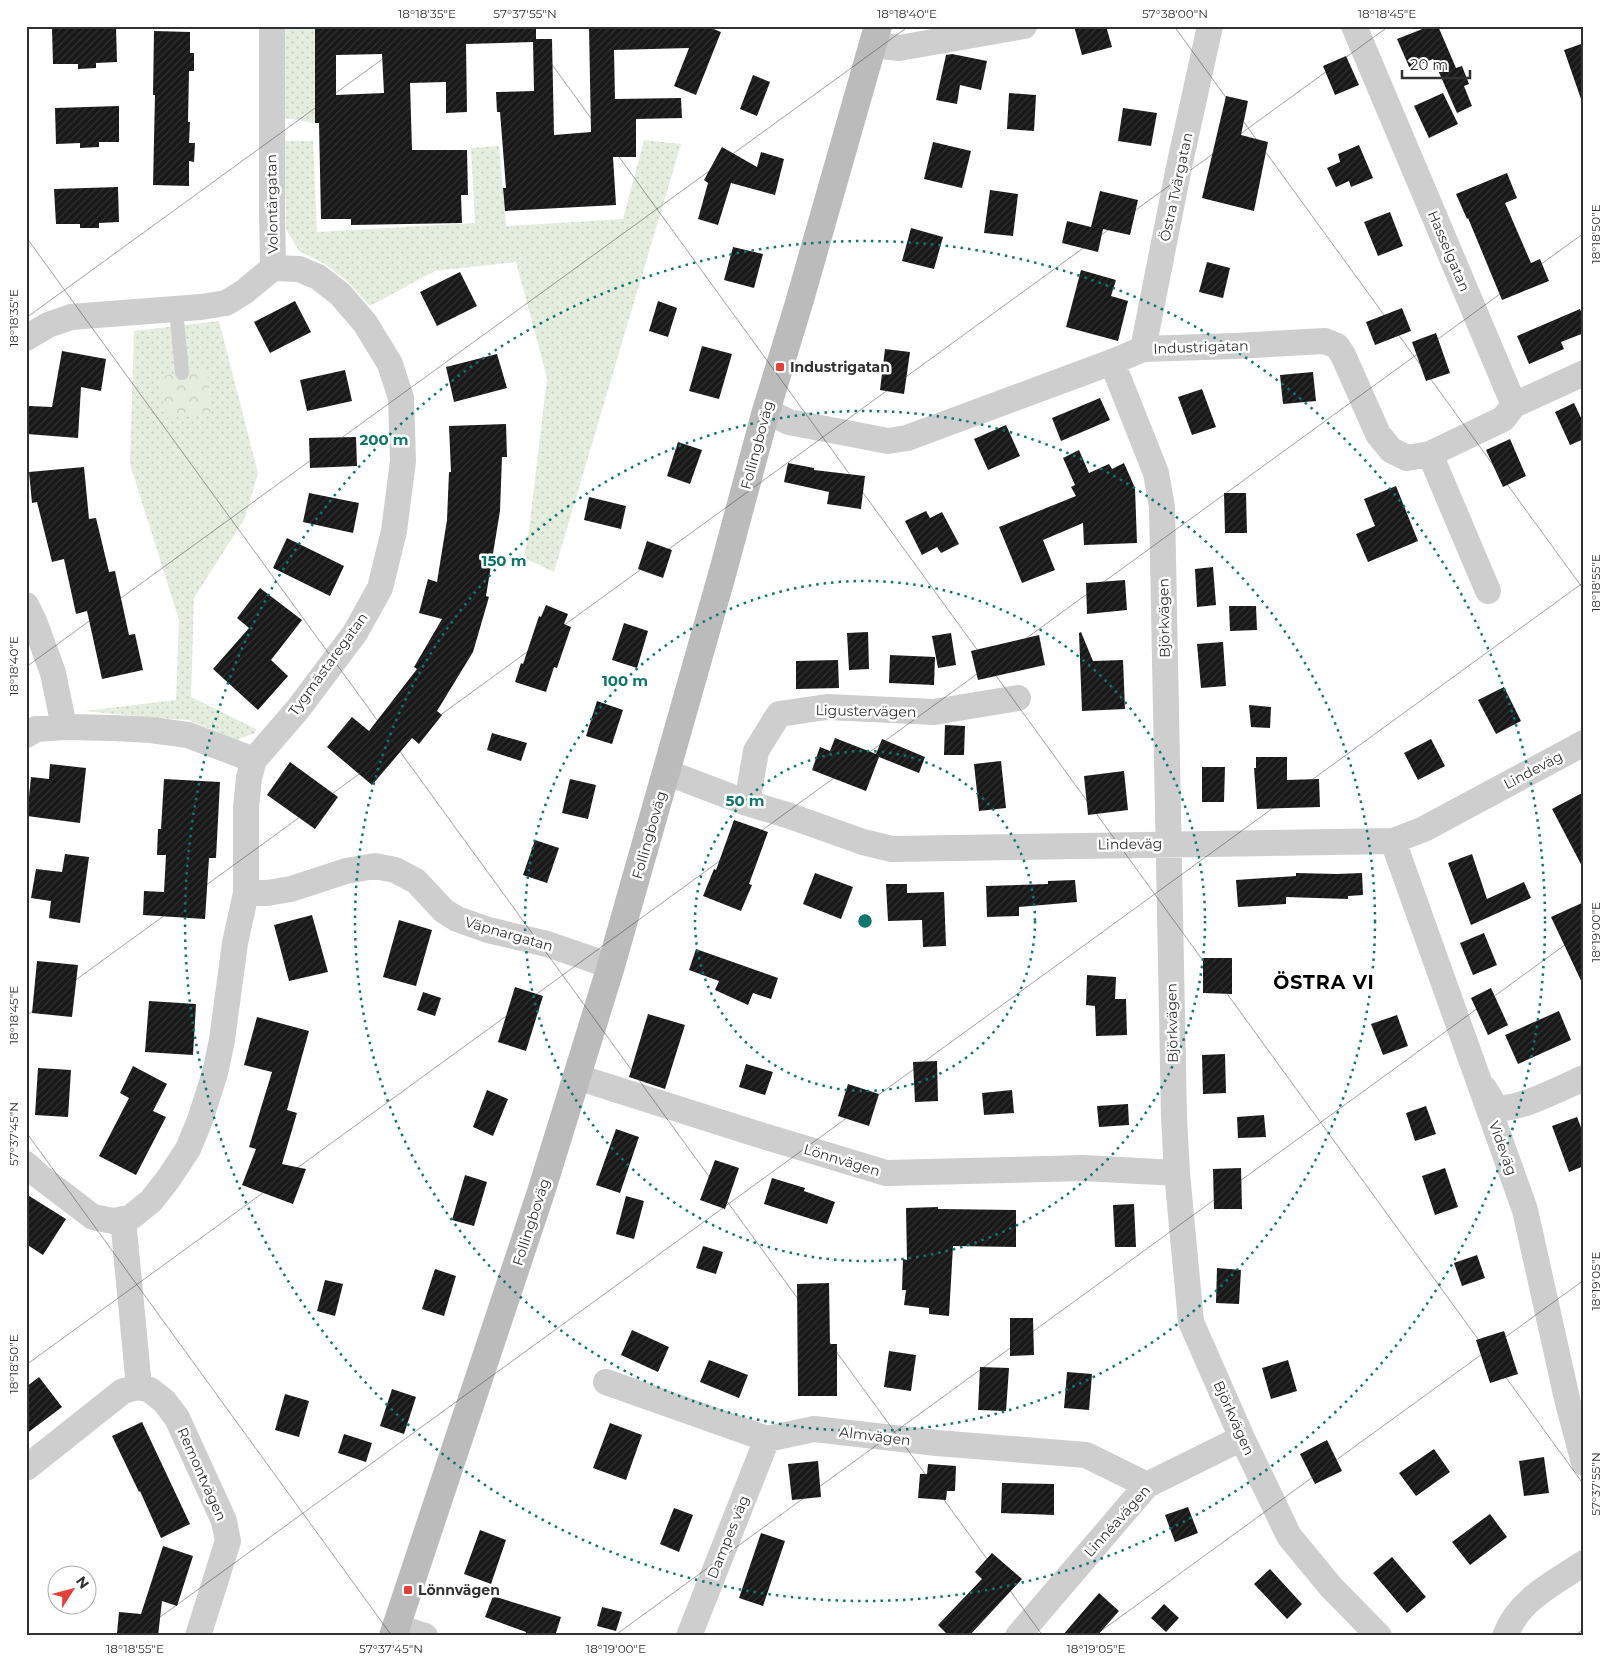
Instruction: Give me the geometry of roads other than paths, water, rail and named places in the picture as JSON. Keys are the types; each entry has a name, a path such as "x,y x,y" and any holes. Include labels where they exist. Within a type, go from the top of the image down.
{"main road":[{"name":"Follingboväg","path":"395,1631 541,1192 611,966 723,572 766,411 799,303 875,36"}],"street":[{"name":"Volontärgatan","path":"26,338 48,325 71,316 201,308 226,303 244,292 273,268 272,26"},
{"path":"875,36 899,48 1024,26"},
{"name":"Östra Tvärgatan","path":"1144,349 1210,26"},
{"name":"Hasselgatan","path":"1354,26 1514,405"},
{"name":"Tygmästaregatan","path":"123,1219 130,1218 151,1201 188,1149 200,1120 215,1073 222,1040 235,943 246,893 246,807 248,778 254,760 298,709 349,640 380,588 394,531 403,461 401,398 390,364 365,323 340,294 318,277 299,269 273,268"},
{"name":"Industrigatan","path":"766,411 789,422 888,441 908,438 1144,349 1325,340 1337,346 1344,355 1378,434 1391,450 1407,458 1430,454 1503,419 1514,405"},
{"name":"Björkvägen","path":"1112,362 1156,473 1162,507 1176,1173 1191,1322 1242,1438 1289,1536 1331,1587 1379,1636"},
{"path":"1514,405 1584,373"},
{"path":"1430,454 1488,591"},
{"path":"26,605 34,621 53,674 64,727"},
{"name":"Ligustervägen","path":"747,803 756,751 779,714 827,707 934,712 1018,698"},
{"path":"26,734 36,729 64,727 114,728 188,735 254,760"},
{"name":"Lindeväg","path":"666,772 747,803 862,842 892,848 1393,841 1424,829 1584,743"},
{"name":"Videväg","path":"1393,841 1525,1210 1568,1403 1584,1463"},
{"name":"Väpnargatan","path":"246,893 267,894 291,889 346,871 375,866 394,870 416,881 444,911 457,920 488,930 547,944 611,966"},
{"name":"Lönnvägen","path":"577,1077 886,1173 1083,1168 1176,1173"},
{"path":"1479,1081 1496,1108 1504,1109 1542,1096 1584,1078"},
{"path":"26,1164 93,1217 113,1221 123,1219 139,1387 123,1391 26,1468"},
{"path":"606,1382 767,1439"},
{"name":"Remontvägen","path":"139,1387 150,1390 164,1401 177,1418 224,1521 228,1542 198,1636"},
{"name":"Almvägen","path":"767,1439 814,1428 937,1443 1086,1455 1147,1485"},
{"name":"Linnéavägen","path":"1018,1636 1147,1485 1242,1438"},
{"name":"Dampes väg","path":"689,1636 767,1439"},
{"path":"1505,1636 1523,1606 1538,1593 1584,1563"},
{"path":"395,1631 425,1636"}],"lane":[{"path":"176,310 182,373"}],"place":[{"name":"Industrigatan","path":"780,367"},
{"name":"Lönnvägen","path":"408,1590"}],"district":[{"name":"ÖSTRA VI","path":"1324,982"}]}
